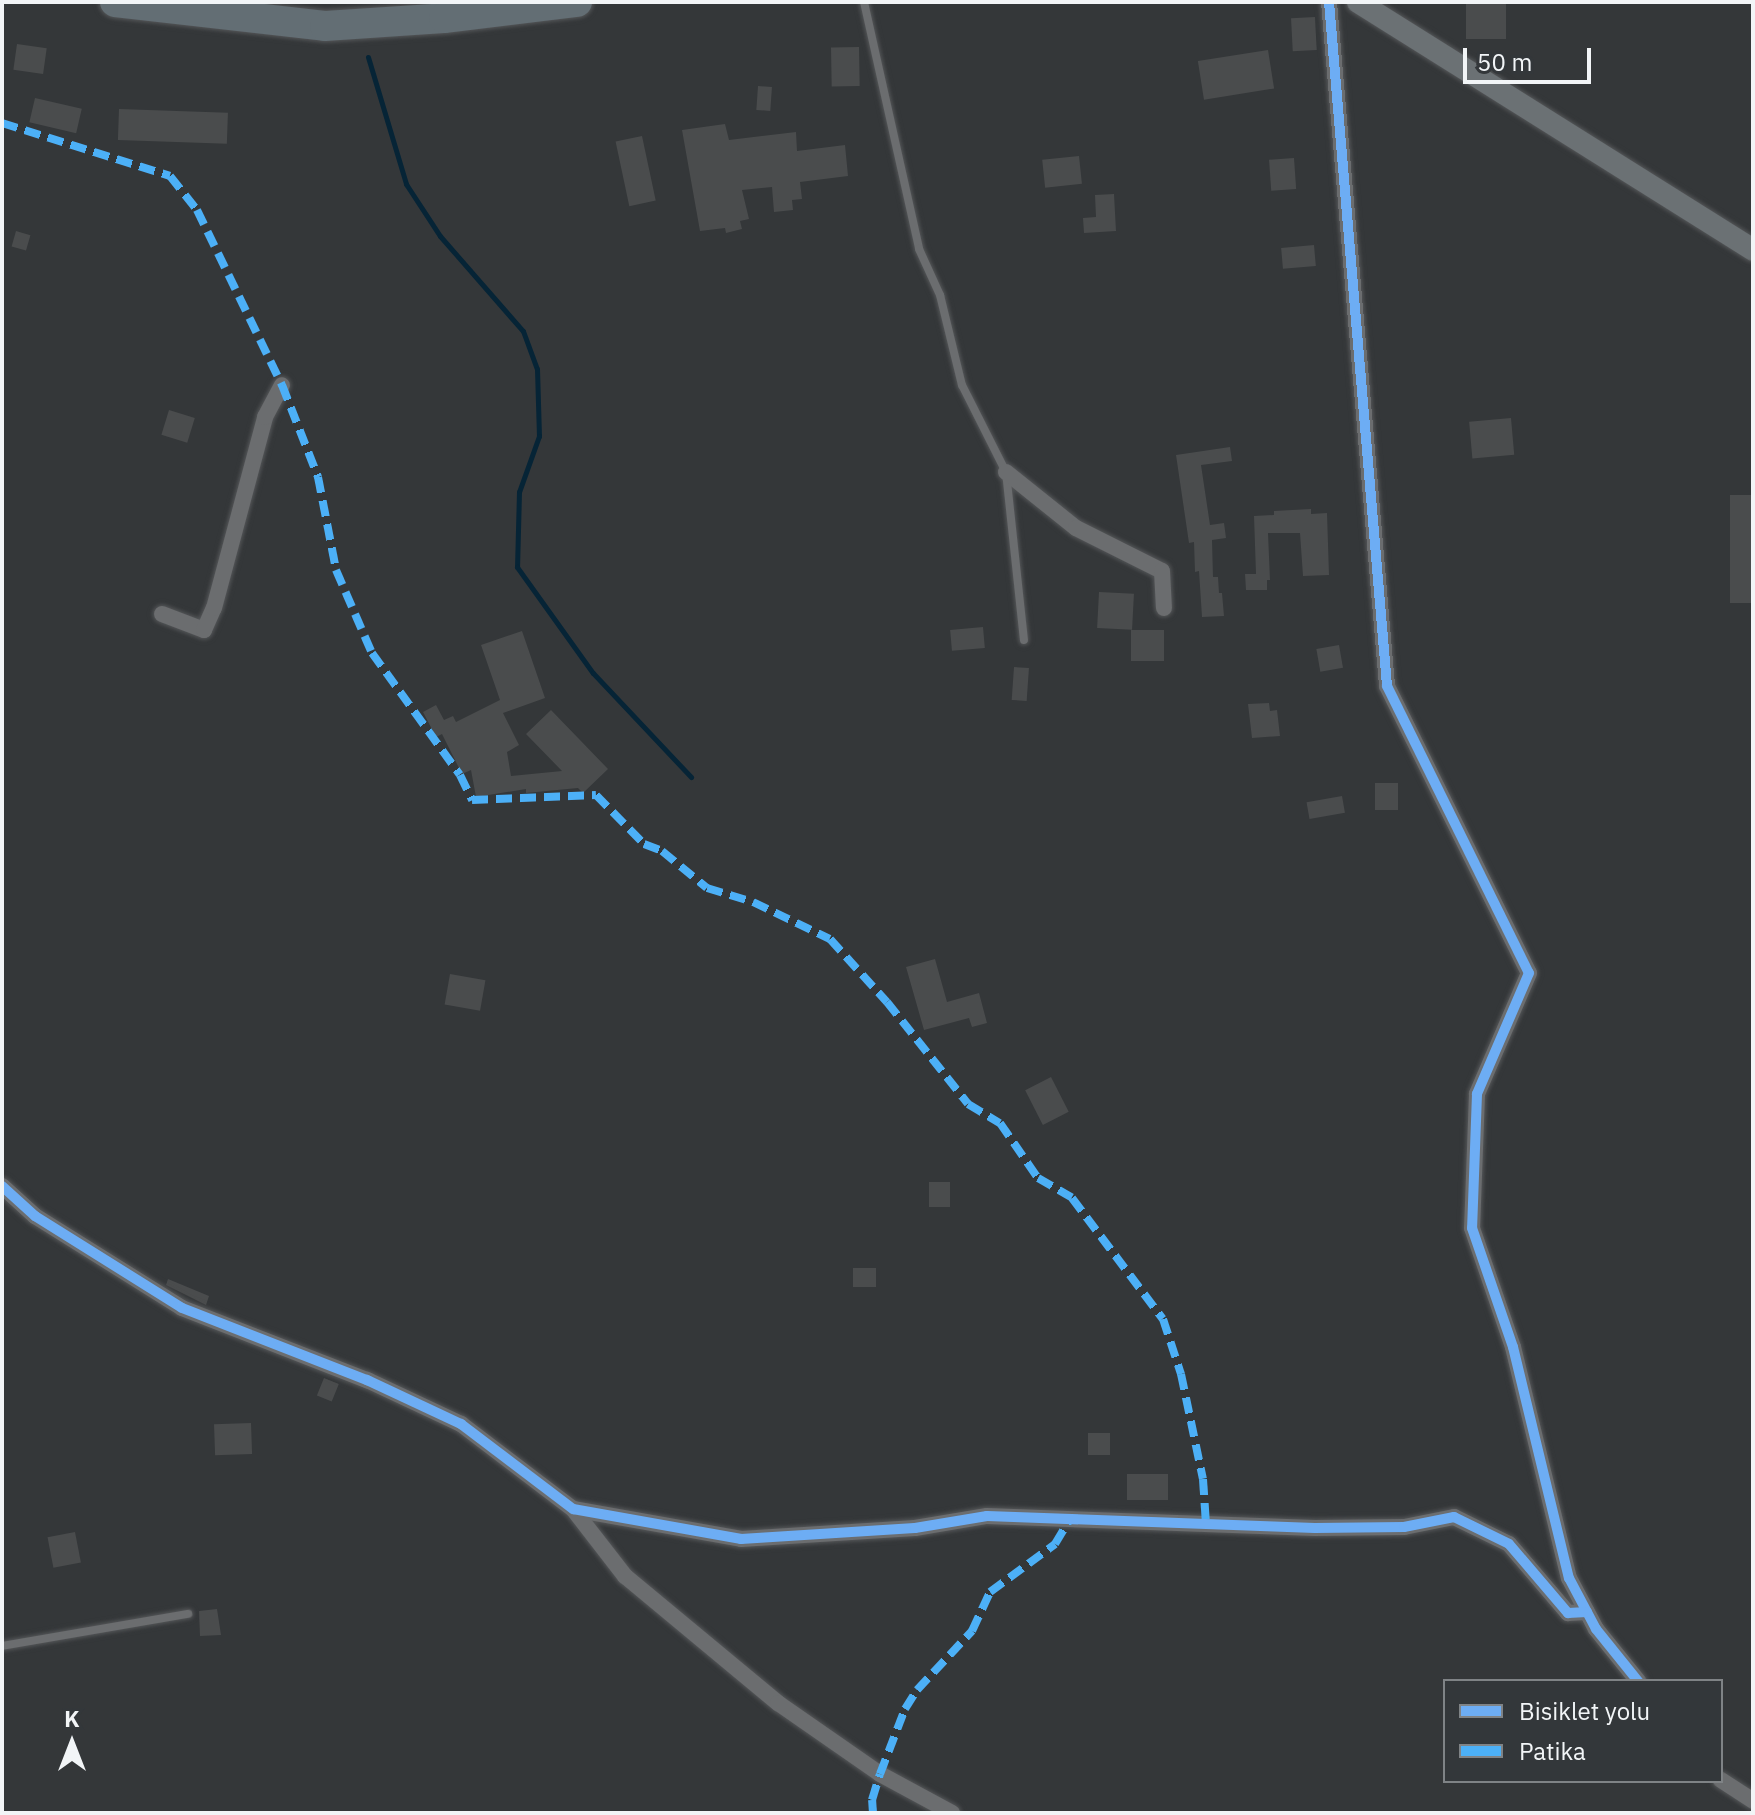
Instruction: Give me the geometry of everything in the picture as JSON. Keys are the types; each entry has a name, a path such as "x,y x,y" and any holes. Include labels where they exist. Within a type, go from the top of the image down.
{"highway":[{"path":"115,2 197,14 325,26 444,18 577,2"}],"street":[{"path":"1329,2 1387,686 1529,973 1477,1094 1472,1228 1513,1347 1569,1578 1587,1612 1637,1679"},
{"path":"1358,2 1693,223"},
{"path":"1358,2 1753,250"},
{"path":"162,614 204,630 214,608 265,417 282,385"},
{"path":"1006,472 1076,528 1162,571 1164,608"},
{"path":"2,1186 35,1216 182,1308 367,1380 461,1424 573,1509 625,1576 778,1703 880,1774 952,1813"},
{"path":"573,1509 741,1539 915,1528 987,1516 1315,1528 1404,1527 1454,1517 1509,1544 1568,1613 1587,1612"},
{"path":"1723,1781 1753,1801"}],"lane":[{"path":"864,2 919,249 940,295 962,385 1006,472 1024,640"},
{"path":"2,1646 188,1614"}],"building":[{"path":"1466,2 1506,2 1506,39 1466,39"},
{"path":"1315,17 1317,50 1293,51 1291,18"},
{"path":"17,44 47,48 43,74 13,70"},
{"path":"831,47 859,47 860,86 832,86"},
{"path":"1268,50 1274,89 1204,100 1198,61"},
{"path":"758,86 772,87 770,111 756,110"},
{"path":"35,98 82,109 76,133 29,122"},
{"path":"119,109 228,113 227,144 118,140"},
{"path":"725,124 729,140 796,132 797,151 845,145 848,176 800,182 802,199 792,200 793,210 774,212 772,187 742,190 749,219 740,221 742,229 726,233 725,228 700,231 682,130"},
{"path":"642,136 656,201 629,206 616,142"},
{"path":"1079,156 1082,184 1045,188 1042,160"},
{"path":"1294,158 1296,189 1271,191 1269,160"},
{"path":"1114,194 1116,231 1084,233 1083,218 1096,217 1095,195"},
{"path":"16,231 30,235 26,251 12,246"},
{"path":"1314,245 1316,266 1283,269 1281,248"},
{"path":"169,410 195,418 187,443 161,435"},
{"path":"1511,418 1514,455 1472,459 1469,422"},
{"path":"1230,447 1232,461 1201,465 1210,525 1224,523 1226,538 1212,540 1213,577 1218,577 1224,616 1202,617 1199,571 1195,572 1194,542 1189,543 1176,455"},
{"path":"1730,495 1753,495 1753,603 1730,603"},
{"path":"1311,509 1311,514 1327,513 1329,575 1303,576 1300,533 1268,533 1270,580 1267,580 1267,590 1246,590 1245,574 1256,574 1254,516 1274,515 1274,511"},
{"path":"1099,592 1134,594 1132,630 1097,628"},
{"path":"983,627 985,648 952,651 950,630"},
{"path":"1131,630 1164,630 1164,661 1131,661"},
{"path":"522,631 545,698 503,713 519,745 507,752 511,776 562,771 526,734 551,710 608,769 583,793 578,788 526,793 526,789 476,797 471,770 462,774 442,734 436,737 423,712 436,705 444,720 453,716 456,722 500,700 481,645"},
{"path":"1339,645 1343,668 1320,672 1316,649"},
{"path":"1014,667 1029,668 1027,701 1012,700"},
{"path":"1269,703 1270,711 1277,710 1280,736 1252,738 1248,704"},
{"path":"1375,783 1398,783 1398,810 1375,810"},
{"path":"1342,796 1345,813 1309,819 1307,802"},
{"path":"935,959 947,1002 979,993 987,1023 972,1027 969,1018 924,1030 906,967"},
{"path":"450,974 485,980 480,1011 445,1005"},
{"path":"1051,1077 1069,1112 1043,1125 1025,1090"},
{"path":"929,1182 950,1182 950,1207 929,1207"},
{"path":"853,1268 876,1268 876,1287 853,1287"},
{"path":"168,1279 209,1296 206,1305 166,1285"},
{"path":"324,1378 339,1384 332,1402 317,1396"},
{"path":"251,1423 252,1454 215,1455 214,1424"},
{"path":"1088,1433 1110,1433 1110,1455 1088,1455"},
{"path":"1127,1474 1168,1474 1168,1500 1127,1500"},
{"path":"75,1532 81,1562 53,1568 48,1537"},
{"path":"217,1609 221,1635 200,1636 199,1611"}],"waterway":[{"path":"368,57 406,184 440,236 523,331 537,369 539,436 519,492 517,567 593,673 691,777"}],"marked path":[{"path":"2,123 170,176 197,210 282,385 318,477 336,570 372,653 460,775 472,800 596,795 644,844 662,851 707,888 753,902 830,939 887,1002 968,1104 1000,1123 1038,1178 1072,1198 1163,1319 1181,1374 1203,1479 1206,1524"},
{"path":"873,1813 872,1800 880,1774 905,1709 917,1690 972,1631 990,1592 1055,1544 1070,1519"}],"cycle path":[{"path":"1329,2 1387,686 1529,973 1477,1094 1472,1228 1513,1347 1569,1578 1596,1629 1636,1679"},
{"path":"2,1186 35,1216 182,1308 367,1380 461,1424 573,1509 741,1539 915,1528 987,1516 1315,1528 1404,1527 1454,1517 1509,1544 1568,1613 1587,1612"}]}
